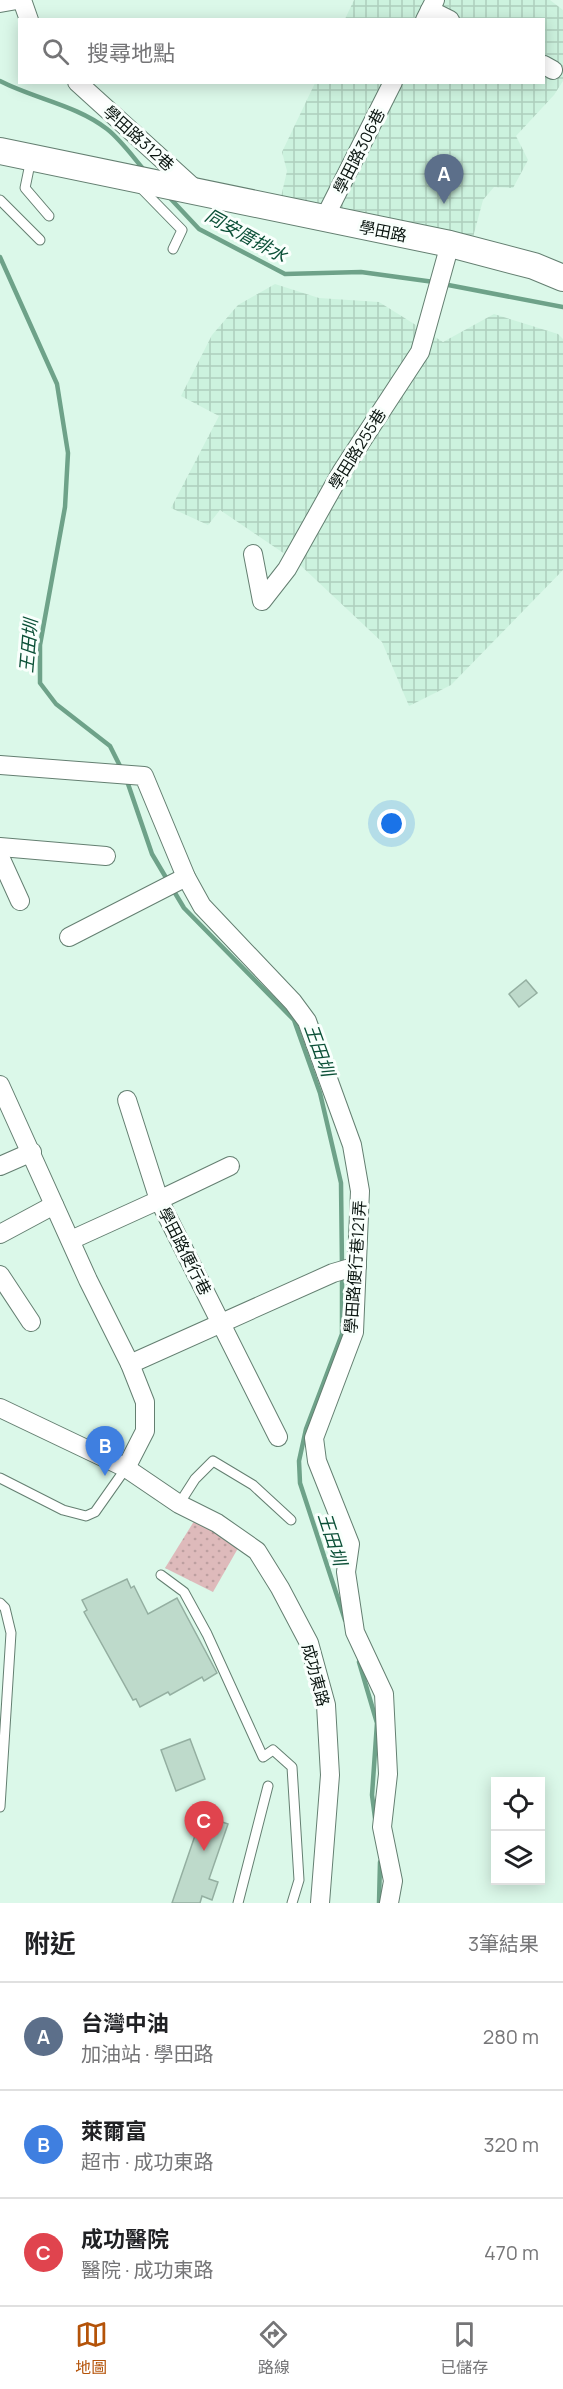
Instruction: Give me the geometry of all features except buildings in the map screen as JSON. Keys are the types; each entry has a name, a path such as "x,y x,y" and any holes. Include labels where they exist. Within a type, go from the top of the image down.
{"main road":[{"path":"0,151 134,180"},
{"name":"學田路","path":"134,180 324,219 448,253 534,266 563,278"}],"street":[{"path":"0,3 17,0"},
{"path":"22,0 28,18"},
{"path":"430,10 446,18"},
{"name":"學田路312巷","path":"79,84 200,194"},
{"name":"學田路306巷","path":"324,219 392,84"},
{"name":"學田路255巷","path":"253,554 262,601 288,569 342,471 420,352 437,299 448,253"},
{"name":"學田路便行巷121弄","path":"0,765 144,776 186,877 202,906 293,1002 307,1022 352,1145 360,1191 354,1332 314,1438 317,1461 350,1544 346,1572 355,1632 384,1694 388,1774 382,1827 393,1881 388,1903"},
{"path":"0,847 106,856"},
{"path":"0,857 20,901"},
{"path":"69,937 186,877"},
{"path":"0,1085 130,1364 145,1402 145,1431 126,1468"},
{"path":"127,1100 159,1200 230,1166"},
{"path":"0,1166 32,1152"},
{"name":"學田路便行巷","path":"71,1240 159,1200 278,1437"},
{"path":"0,1234 54,1204"},
{"path":"130,1364 333,1273 357,1266"},
{"path":"0,1275 31,1322"},
{"name":"成功東路","path":"0,1408 126,1468 179,1504 217,1523 257,1551 280,1588 309,1643 326,1705 330,1775 320,1903"}],"lane":[{"path":"31,158 25,188 49,216"},
{"path":"134,180 182,230 173,249"},
{"path":"0,200 40,240"},
{"path":"179,1504 195,1479 213,1461 253,1485 291,1520"},
{"path":"0,1478 63,1510 86,1516 95,1512 126,1468"},
{"path":"161,1575 184,1592 207,1634 263,1757 273,1750 292,1767 299,1880 292,1903"},
{"path":"0,1604 4,1608 11,1633 0,1807"},
{"path":"238,1903 268,1786"}],"shaded area":[{"path":"354,0 550,0 563,10 563,81 554,95 516,136 528,160 513,188 494,187 483,200 472,241 281,197 287,171 282,152 315,84 545,84 545,18 345,18"},
{"path":"275,284 319,298 379,302 443,342 494,314 558,334 563,339 563,570 451,685 409,706 382,642 298,563 220,510 208,525 171,508 219,416 181,396 212,335 238,305"},
{"path":"196,1518 241,1543 213,1592 165,1568"}],"waterway":[{"name":"同安厝排水","path":"0,81 69,108 95,121 117,138 145,171"},
{"name":"同安厝排水","path":"169,197 199,229 285,274 361,272 434,282"},
{"name":"王田圳","path":"0,257 57,384 68,453 65,507 40,645 40,683 56,704 110,746 121,768"},
{"name":"同安厝排水","path":"443,284 563,307"},
{"name":"王田圳","path":"126,778 152,854 168,881"},
{"name":"王田圳","path":"172,888 184,908 294,1020 320,1093 341,1183 342,1266"},
{"name":"王田圳","path":"342,1274 342,1334 306,1429 299,1461 300,1483 345,1620"},
{"name":"王田圳","path":"359,1662 377,1723 372,1795 375,1818"},
{"name":"王田圳","path":"379,1903 380,1862"}],"place":[{"name":"台灣中油","path":"444,204"},
{"name":"萊爾富","path":"105,1476"},
{"name":"成功醫院","path":"204,1851"}]}
